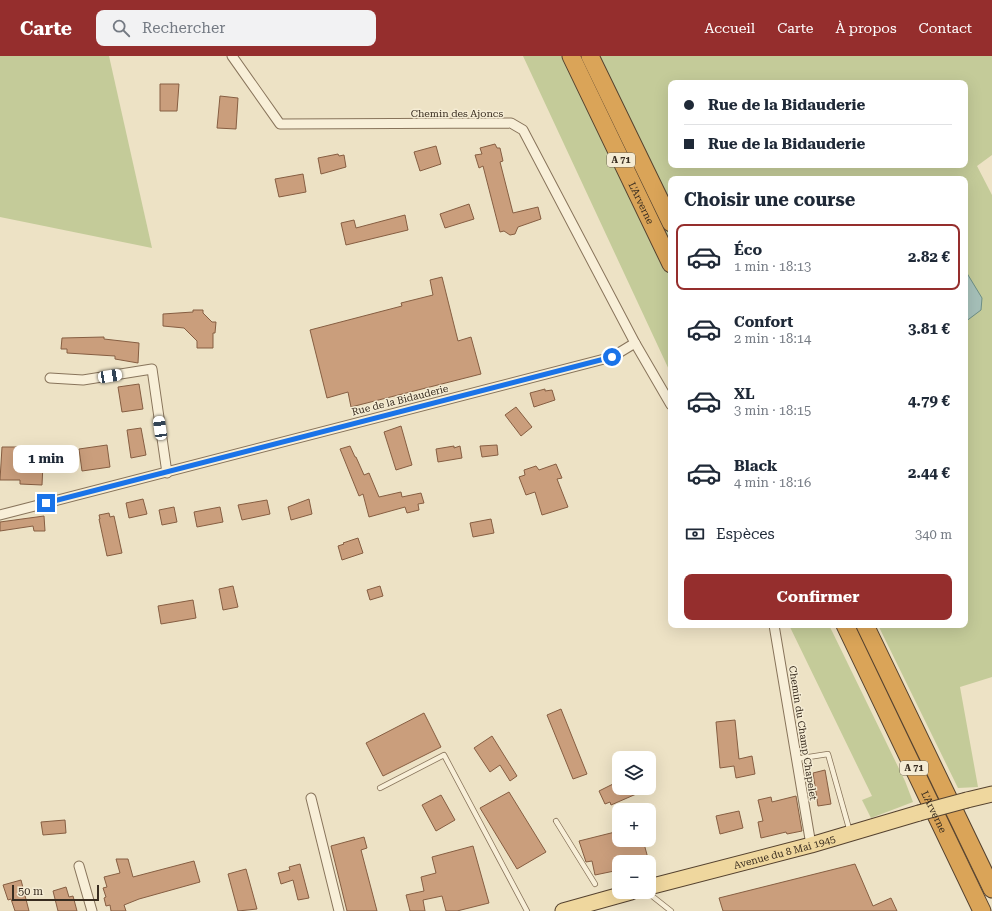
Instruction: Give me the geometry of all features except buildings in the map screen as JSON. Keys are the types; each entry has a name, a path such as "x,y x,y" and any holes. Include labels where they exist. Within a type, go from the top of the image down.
{"highway":[{"name":"L'Arverne","path":"571,56 668,258"},
{"name":"L'Arverne","path":"590,56 668,217"},
{"name":"L'Arverne","path":"846,628 982,911"},
{"name":"L'Arverne","path":"866,628 992,889"}],"main road":[{"name":"Avenue du 8 Mai 1945","path":"656,885 811,845 919,813 992,794"},
{"path":"563,911 603,906 616,899"}],"street":[{"name":"Chemin des Ajoncs","path":"232,56 280,124 511,123 523,130 636,343"},
{"path":"636,343 668,400"},
{"name":"Rue de la Bidauderie","path":"0,514 167,473 612,357 636,343"},
{"path":"50,378 83,380 152,369 167,473"},
{"name":"Chemin du Champ Chapelet","path":"774,628 811,845"},
{"path":"311,798 339,911"},
{"path":"79,866 92,911"}],"lane":[{"path":"796,759 828,754 850,833"},
{"path":"380,788 444,755 527,911"},
{"path":"556,821 595,884"},
{"path":"656,899 671,911"}],"green space":[{"path":"0,56 109,56 152,248 0,217"},
{"path":"523,56 992,56 992,155 977,166 992,195 992,677 960,687 978,787 958,788 879,628 968,628 968,176 668,176 668,368"},
{"path":"790,628 830,628 905,781 913,802 871,818 862,800 872,796"}],"water":[{"path":"968,275 982,298 981,310 968,320"}],"route":[{"path":"46,503 612,357"}]}
